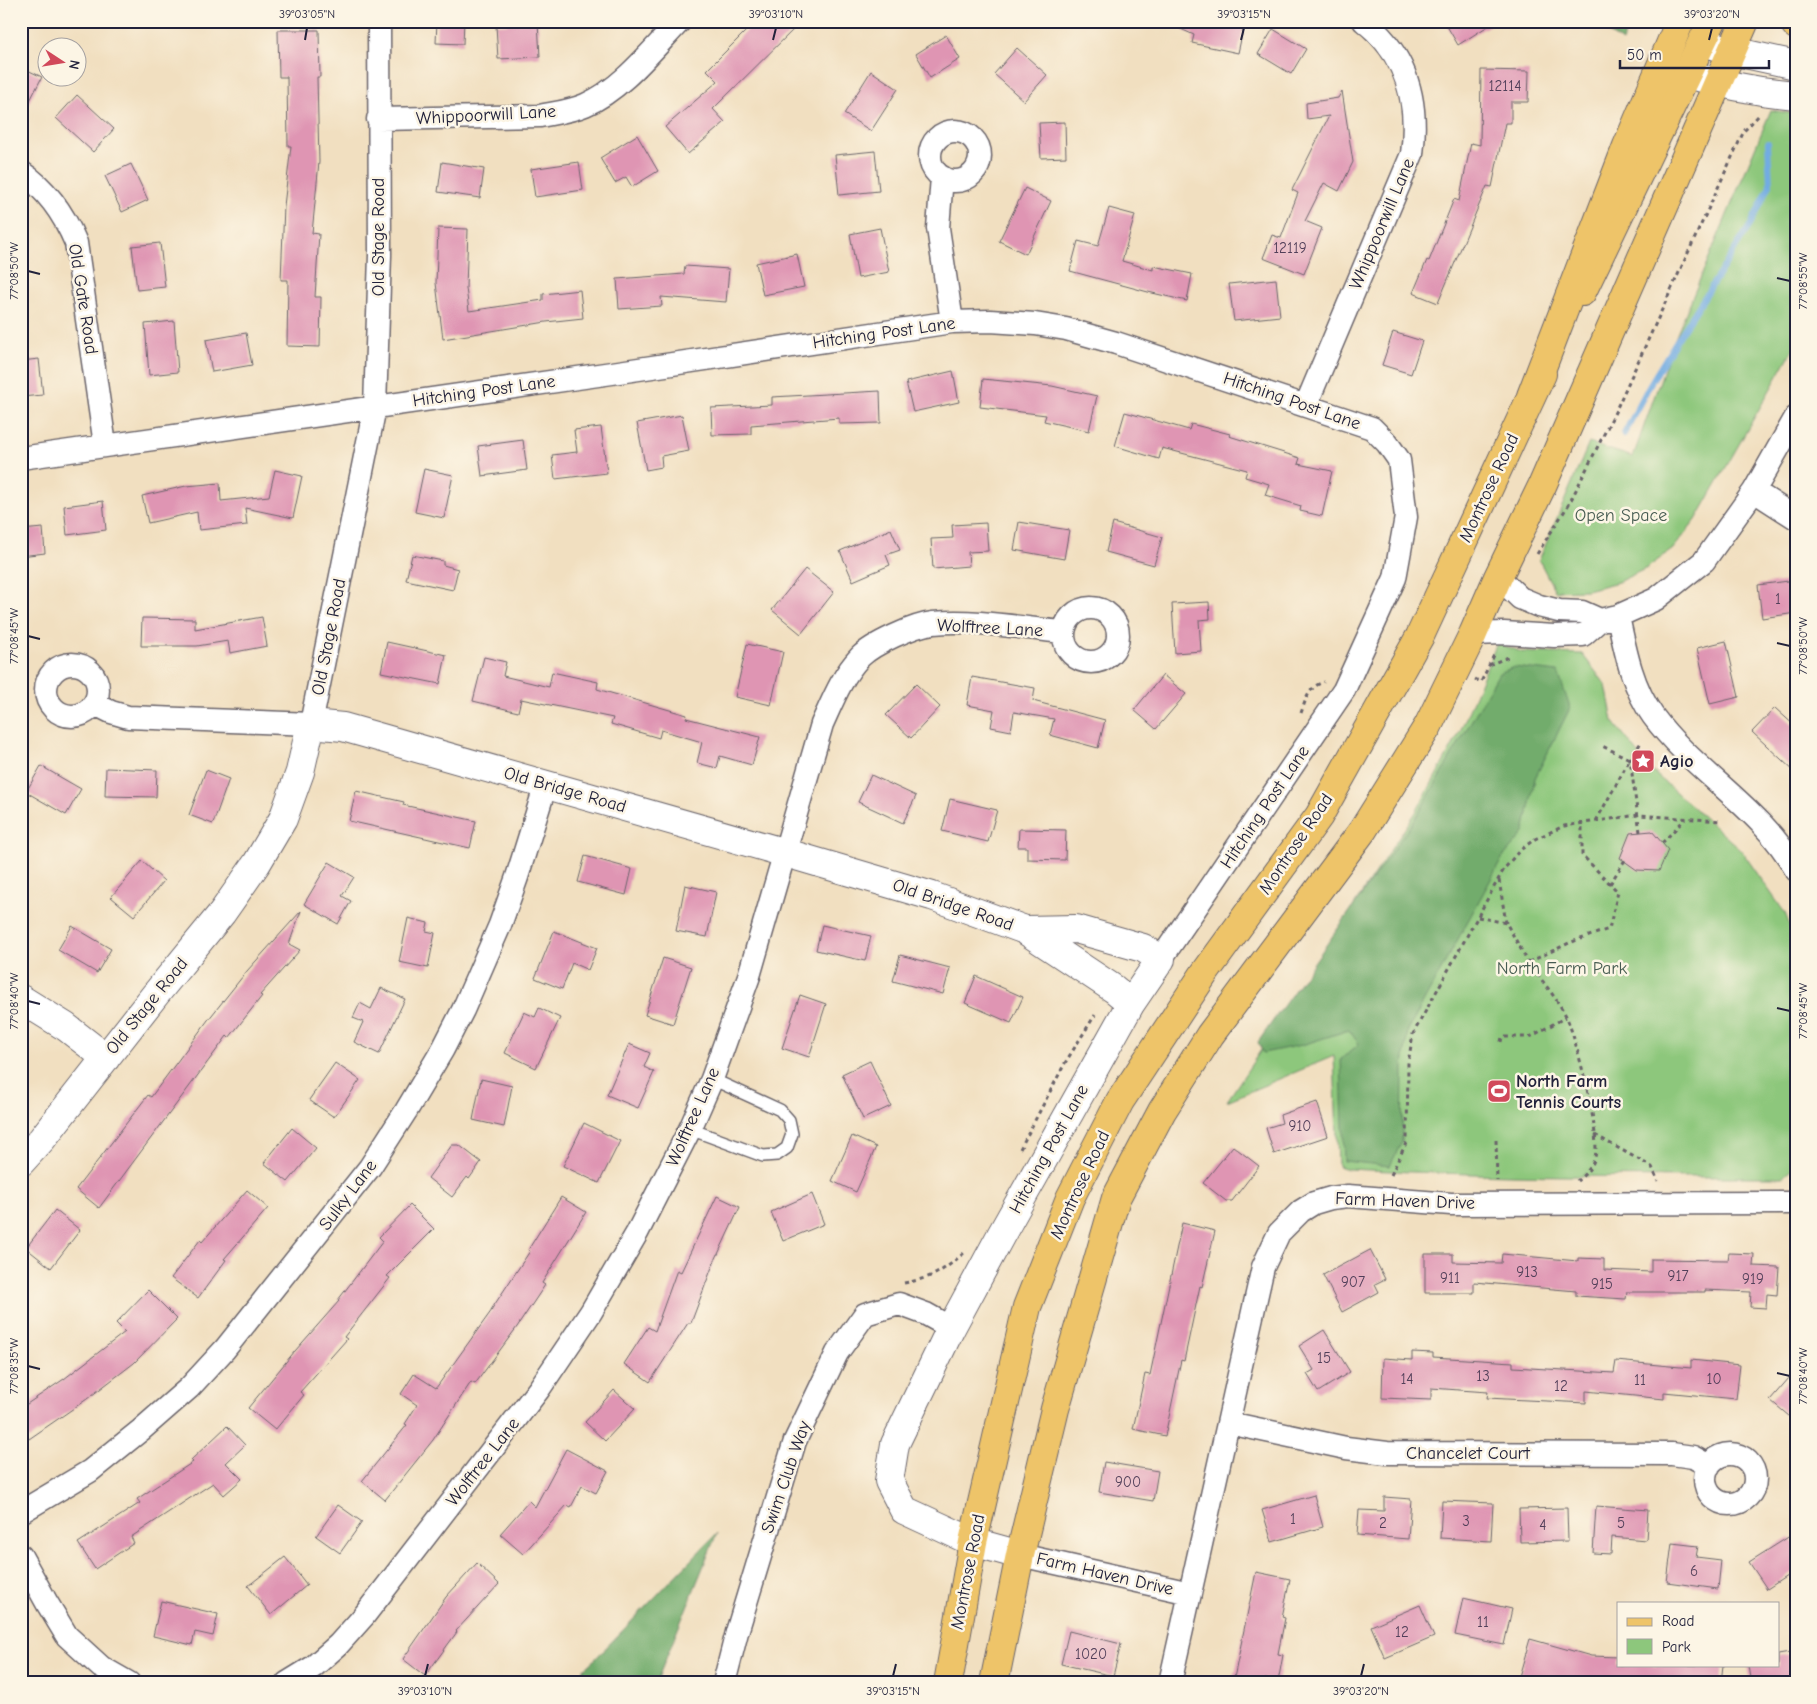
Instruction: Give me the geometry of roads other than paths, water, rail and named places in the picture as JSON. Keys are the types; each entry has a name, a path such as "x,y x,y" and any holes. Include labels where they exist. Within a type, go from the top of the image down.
{"main road":[{"path":"1532,396 1628,146 1680,21"},
{"path":"994,1683 1020,1555 1055,1409 1116,1198 1162,1111 1210,1036 1363,830 1428,726 1542,486 1745,21"},
{"path":"1793,21 1796,25"},
{"name":"Montrose Road","path":"948,1683 973,1542 1028,1307 1070,1198 1120,1101 1204,974 1319,816 1420,636 1532,396 1708,32"}],"street":[{"name":"Old Stage Road","path":"21,1162 42,1139 222,913 257,863 283,819 300,772 375,407 380,254 379,21"},
{"name":"Whippoorwill Lane","path":"378,119 540,116 563,112 585,105 617,85 680,21"},
{"name":"Whippoorwill Lane","path":"1306,405 1412,154 1414,117 1412,97 1406,77 1396,56 1374,29 1364,21"},
{"path":"1708,32 1732,51 1796,65"},
{"path":"1688,74 1718,84 1796,95"},
{"name":"Old Gate Road","path":"21,172 43,190 54,203 67,221 76,243 105,445"},
{"path":"942,177 938,228 952,322"},
{"name":"Hitching Post Lane","path":"21,458 952,322 990,321 1035,324 1066,329 1116,343 1372,428 1387,443 1398,460 1406,516 1395,578 1344,690 1131,1003 951,1328 895,1444 889,1481 904,1510 973,1542 1020,1555"},
{"path":"1473,634 1504,632 1554,636 1583,634 1609,618 1656,599 1704,561 1754,491 1796,417"},
{"path":"1754,491 1796,518"},
{"path":"1498,577 1520,598 1539,606 1559,611 1582,612 1609,618"},
{"path":"1609,618 1640,693 1653,715 1679,746 1767,829 1796,870"},
{"name":"Wolftree Lane","path":"287,1683 320,1662 363,1617 539,1389 590,1312 633,1241 690,1130 712,1079 749,976 822,724 839,687 861,657 890,637 931,623 974,624 1063,632"},
{"name":"Old Bridge Road","path":"95,704 111,712 128,717 311,724 343,728 786,852 932,896 1025,930 1114,989 1131,1003"},
{"name":"Sulky Lane","path":"21,1512 90,1471 189,1388 226,1349 370,1168 443,1049 474,985 518,878 546,784"},
{"name":"Old Bridge Road","path":"1025,930 1076,929 1142,948 1162,959"},
{"path":"21,999 66,1027 106,1058"},
{"name":"Farm Haven Drive","path":"1170,1683 1263,1267 1278,1233 1301,1211 1314,1203 1348,1196 1451,1204 1796,1203"},
{"name":"Swim Club Way","path":"724,1683 737,1632 795,1441 837,1353 865,1314 899,1304 926,1314 951,1328"},
{"name":"Chancelet Court","path":"1229,1423 1346,1448 1387,1453 1672,1454 1693,1457 1709,1466"},
{"name":"Farm Haven Drive","path":"1020,1555 1190,1593"},
{"path":"21,1556 67,1636 101,1667 129,1683"}],"lane":[{"path":"690,1130 763,1156 777,1154 787,1148 792,1134 789,1120 780,1110 712,1079"}],"waterway":[{"path":"1624,434 1650,384 1751,224 1770,185 1768,143"}],"place":[{"name":"Agio","path":"1643,761"},
{"name":"North Farm Tennis Courts","path":"1499,1091"}],"park label":[{"name":"Open Space","path":"1621,515"},
{"name":"North Farm Park","path":"1562,968"}]}
